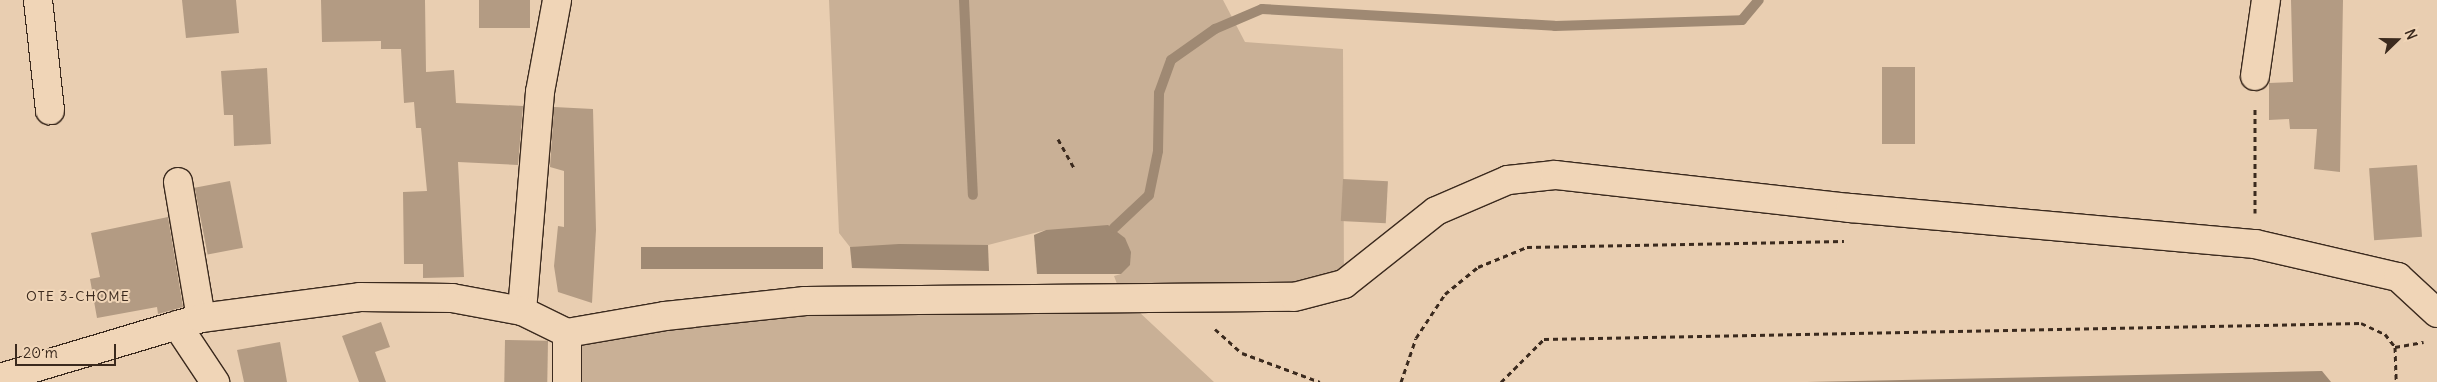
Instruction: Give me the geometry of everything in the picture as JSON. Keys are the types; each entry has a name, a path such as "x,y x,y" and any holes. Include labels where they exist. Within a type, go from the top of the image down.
{"street":[{"path":"38,0 50,110"},
{"path":"522,311 540,92 557,0"},
{"path":"2255,76 2266,0"},
{"path":"0,378 46,373 189,322 360,296 452,298 522,311 567,333 665,316 805,301 1294,297 1344,284 1436,211 1508,180 1555,175 1850,208 2255,244 2398,277 2432,309"},
{"path":"178,182 189,322 215,382"},
{"path":"566,382 567,333"}],"path":[{"path":"2255,76 2255,244"},
{"path":"1058,139 1075,170"},
{"path":"1401,382 1416,338 1445,294 1478,267 1527,248 1853,241"},
{"path":"2395,347 2426,342 2432,309"},
{"path":"1501,382 1505,373 1544,339 2361,323 2386,334 2395,347 2396,382"},
{"path":"1242,354 1320,382"}],"shaded area":[{"path":"829,0 1223,0 1245,42 1343,49 1344,284 1123,297 1214,382 567,382 567,333 665,316 1122,297 1114,276 1121,274 1046,230 988,245 850,247 839,233"},
{"path":"1108,225 1125,238 1131,252 1130,265 1121,274 1037,274 1034,235 1046,230"},
{"path":"899,244 988,245 989,271 852,268 850,247"},
{"path":"641,247 823,247 823,269 641,269"},
{"path":"2322,371 2331,382 1807,382"}],"building":[{"path":"182,0 236,0 239,33 186,38"},
{"path":"321,0 425,0 426,72 454,70 456,103 523,106 518,165 458,162 464,277 423,278 423,264 404,264 403,192 427,191 421,128 416,128 414,102 404,103 401,49 381,49 381,41 322,42"},
{"path":"479,0 530,0 530,28 479,28"},
{"path":"2291,0 2343,0 2340,172 2314,169 2317,129 2290,129 2289,119 2269,120 2269,83 2293,82"},
{"path":"1882,67 1915,67 1915,144 1882,144"},
{"path":"267,68 271,144 234,146 233,115 224,115 221,71"},
{"path":"554,107 593,109 596,230 592,303 558,292 554,266 558,226 564,227 564,171 550,167"},
{"path":"2417,165 2422,237 2374,240 2369,168"},
{"path":"1343,179 1388,181 1386,223 1341,221"},
{"path":"230,181 243,248 208,255 195,188"},
{"path":"168,217 183,307 158,314 157,307 97,318 90,279 100,277 91,233"},
{"path":"381,322 390,347 375,352 386,382 359,382 342,336"},
{"path":"505,340 548,341 547,382 504,382"},
{"path":"280,342 287,382 244,382 237,350"}],"waterway":[{"path":"964,0 973,195"},
{"path":"1114,228 1149,195 1158,151 1159,93 1171,60 1215,29 1262,9 1555,26 1742,20 1759,0"}],"district":[{"name":"OTE 3-CHOME","path":"78,296"}]}
